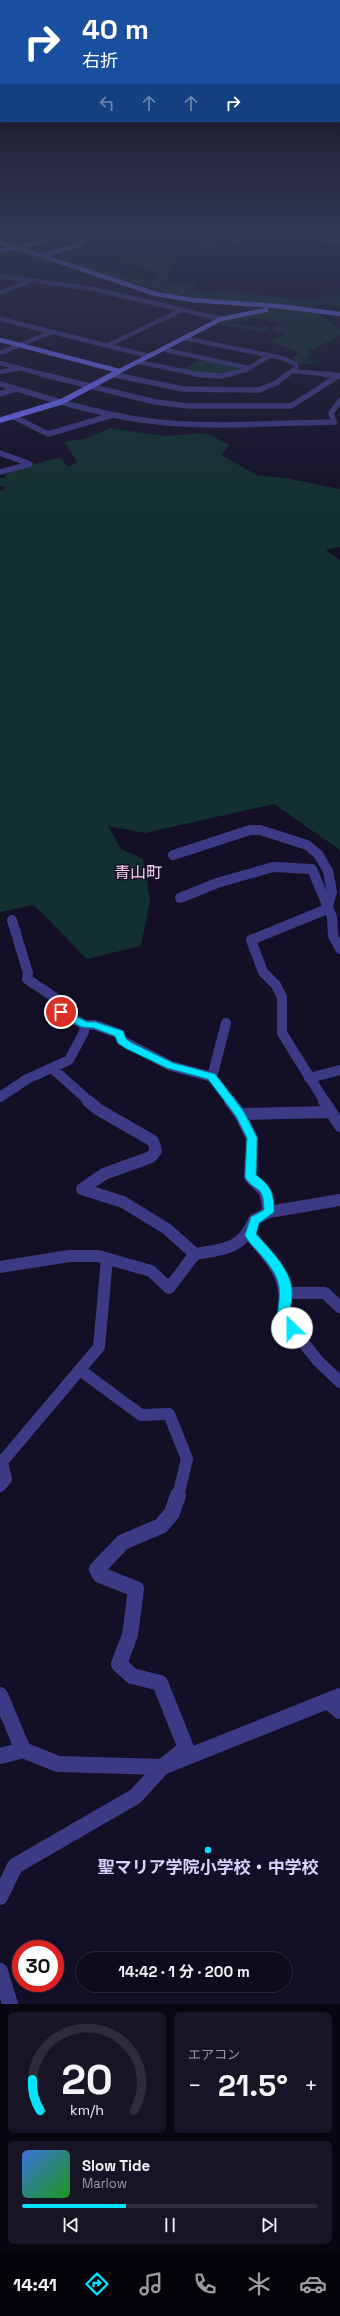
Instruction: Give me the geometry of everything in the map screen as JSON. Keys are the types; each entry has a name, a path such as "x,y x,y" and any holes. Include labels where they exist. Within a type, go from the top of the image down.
{"street":[{"path":"26,326 149,356"},
{"path":"108,345 149,326"},
{"path":"0,420 61,402 91,388 208,326"},
{"path":"0,353 52,332"},
{"path":"0,340 165,386 222,391 259,390 276,383 296,368 296,364 282,358 184,338"},
{"path":"162,349 248,368"},
{"path":"139,362 194,374 220,376 237,373 269,356"},
{"path":"0,363 91,388 155,402 186,415 294,414 339,376"},
{"path":"0,372 18,368"},
{"path":"292,371 339,376"},
{"path":"220,376 224,407"},
{"path":"0,384 61,402 142,420 186,415 224,407 294,414 337,422"},
{"path":"0,394 16,389"},
{"path":"337,422 331,413 340,401"},
{"path":"14,417 48,434 115,414"},
{"path":"0,453 30,464 0,472"},
{"path":"173,855 250,830 260,830 307,845 318,854 328,871 332,892 327,909"},
{"path":"180,898 217,883 273,867 312,869 327,909 332,917 333,936 340,949"},
{"path":"327,909 251,940 263,972 276,985 282,997 282,1033 340,1126"},
{"path":"12,920 28,973 27,979 60,1001 61,1012 85,1025 95,1025 120,1034 121,1040 129,1046 170,1066 212,1077 240,1114 252,1138 250,1177 263,1186 269,1197 269,1212"},
{"path":"212,1077 226,1024"},
{"path":"0,1097 27,1079 69,1060 84,1032 85,1025"},
{"path":"52,1068 99,1110 153,1141 156,1150 151,1157 104,1174 82,1189 123,1202 167,1229 195,1254"},
{"path":"309,1078 340,1070"},
{"path":"240,1114 331,1112"},
{"path":"0,1267 69,1256 98,1256 151,1271 169,1288 195,1254 236,1246 250,1235 254,1220 269,1212 340,1200"},
{"path":"250,1235 271,1259 283,1279 287,1293 283,1316 318,1361 340,1382"},
{"path":"0,1486 6,1479 2,1462 99,1347 107,1259"},
{"path":"287,1293 325,1293 340,1307"},
{"path":"0,1897 15,1866 136,1796 162,1767 186,1748 160,1683 140,1680 123,1671 119,1664 130,1635 136,1589 100,1575 97,1569 122,1542 161,1526 172,1513 184,1476 187,1459 169,1414 141,1415 80,1370"},
{"path":"0,1695 23,1750"},
{"path":"0,1756 23,1750 58,1764 162,1767 334,1699 340,1711"},
{"path":"0,1971 10,2004"}],"green space":[{"path":"223,326 246,326 257,328 270,326 264,332"},
{"path":"276,326 334,326 340,330 340,334 334,339 310,350 307,360 319,362 301,364 292,359 299,352 271,342 284,335 272,330"},
{"path":"200,360 241,369 212,373 182,369"},
{"path":"110,428 164,436 205,433 230,445 221,455 257,475 290,479 340,489 340,547 326,550 340,560 340,850 274,804 145,833 108,826 121,849 143,859 150,900 141,946 87,959 34,905 0,912 0,491 7,487 0,486 0,478 4,478 11,469 60,457 68,467 77,462 64,442 87,438"}],"place":[{"name":"聖マリア学院小学校・中学校","path":"208,1850"}],"district":[{"name":"青山町","path":"138,872"}],"route":[{"path":"61,1012 85,1025 95,1025 120,1034 121,1040 129,1046 170,1066 191,1073 212,1077 240,1114 252,1138 250,1177 263,1186 269,1197 269,1212 254,1220 250,1235 271,1259 283,1279 287,1293 283,1316 292,1328"}]}
